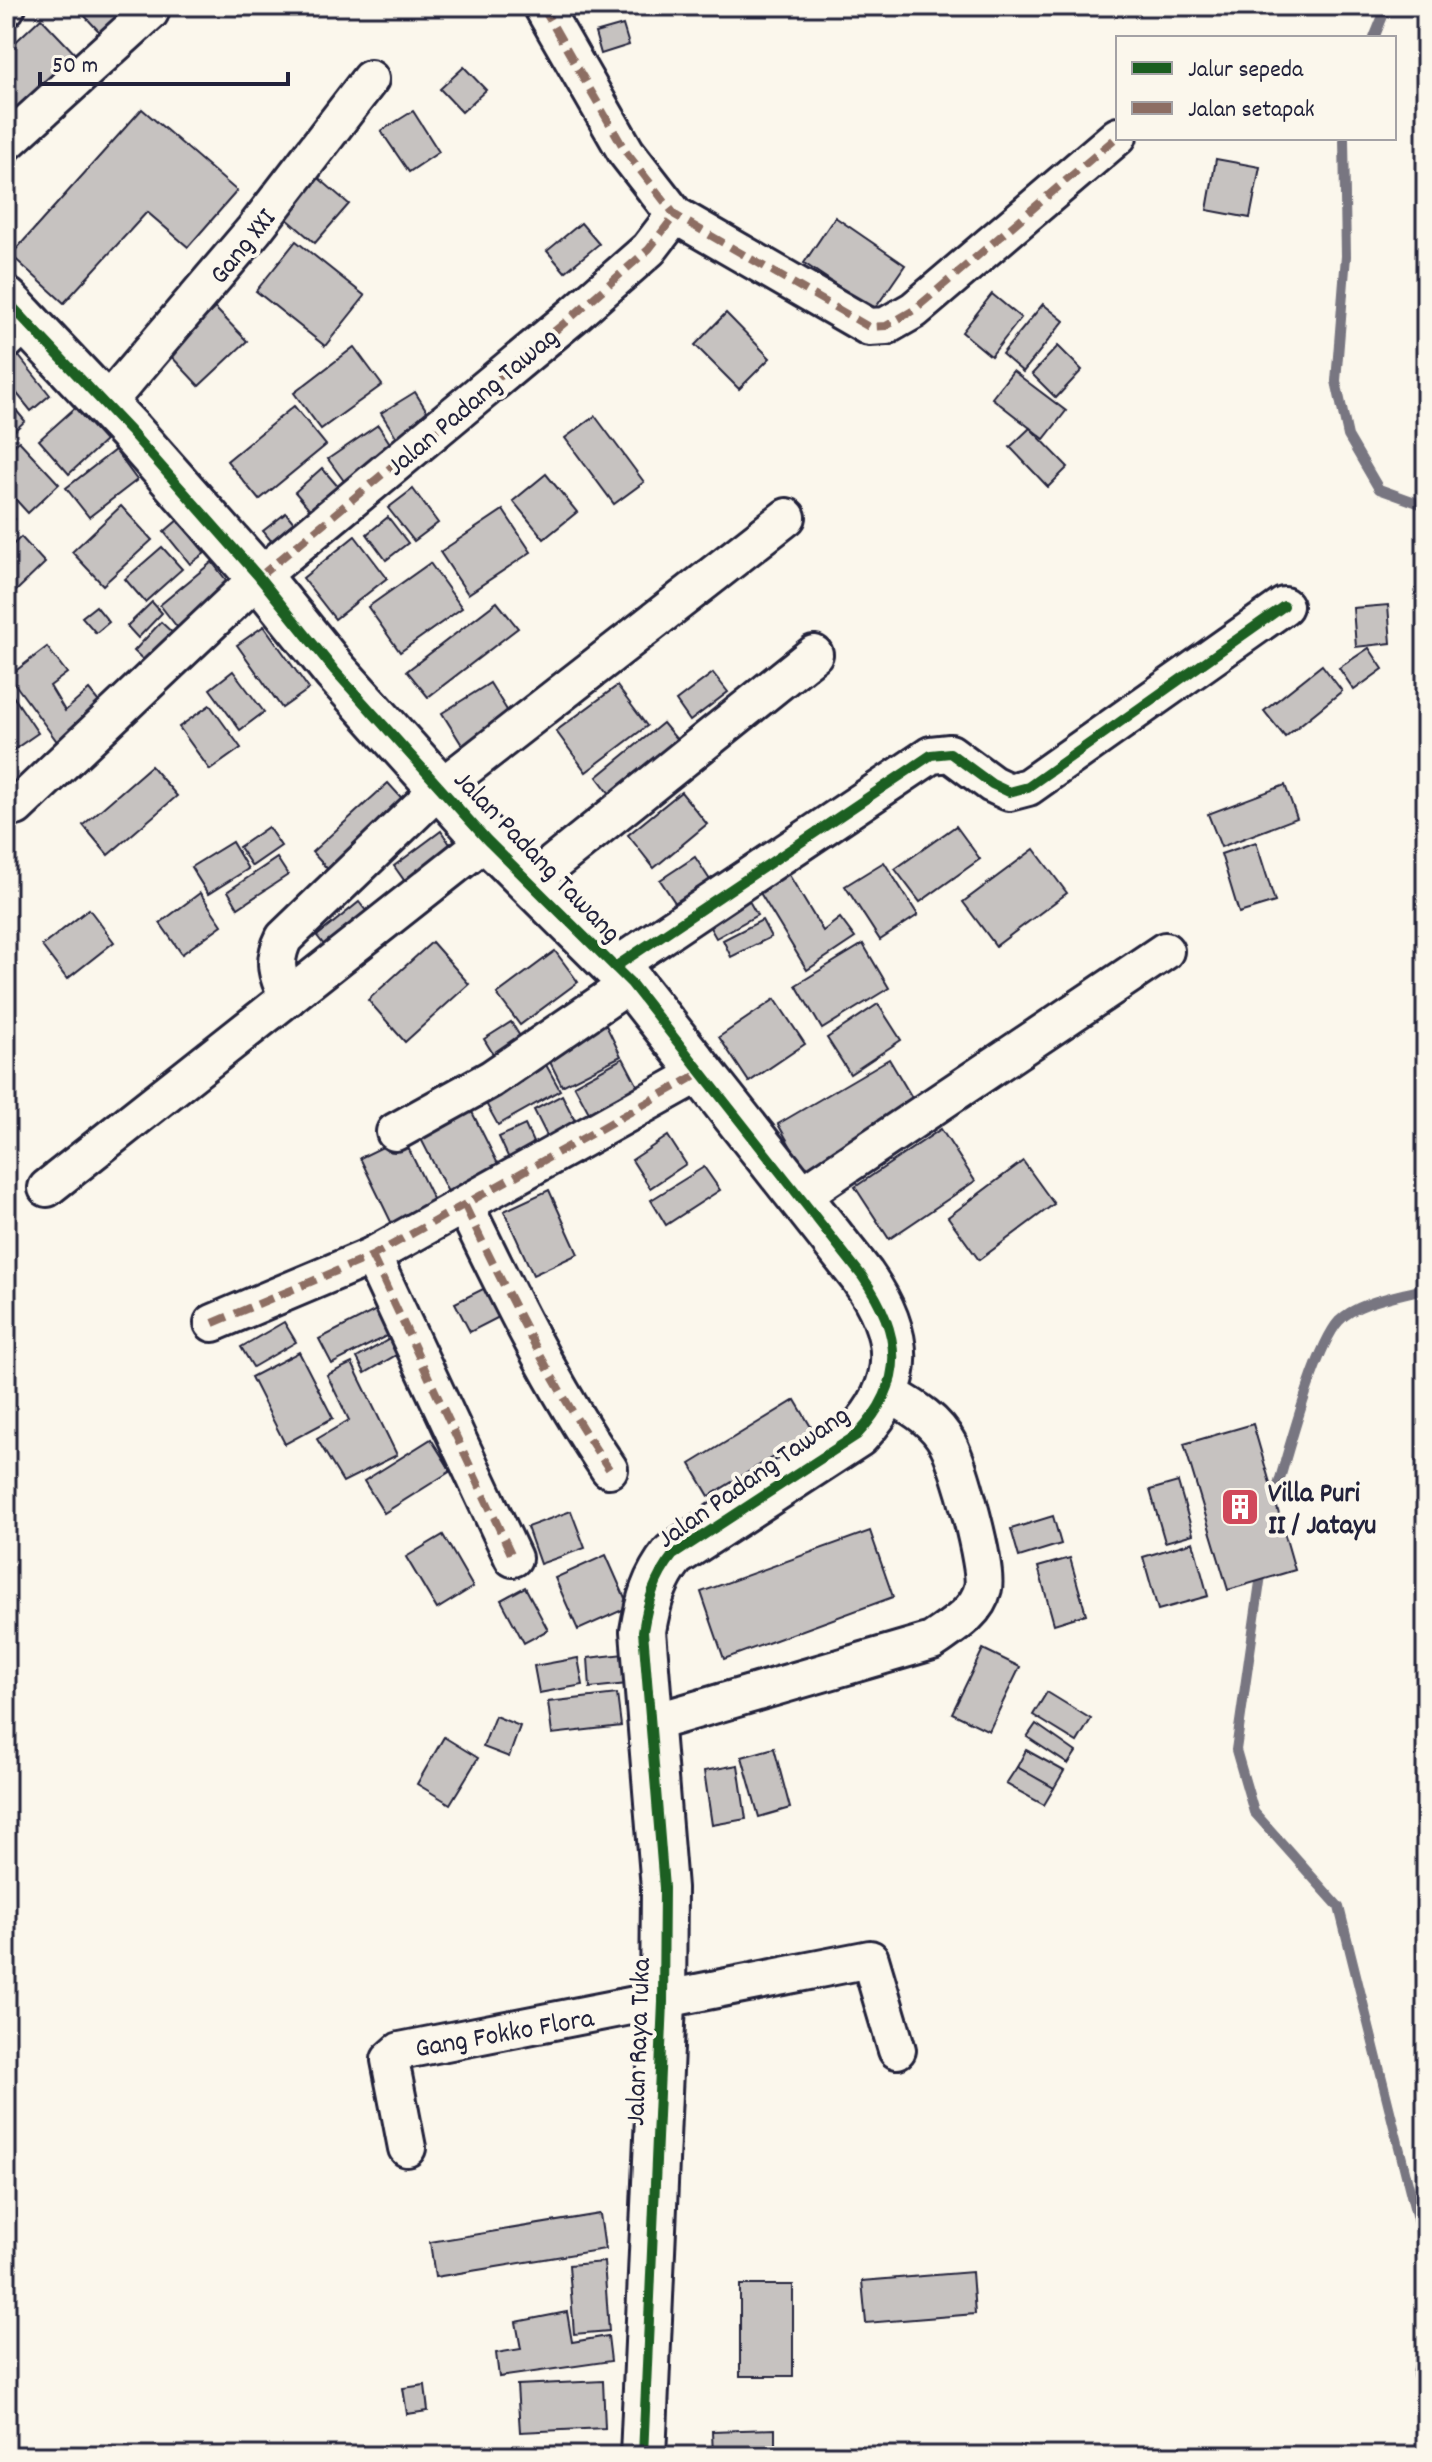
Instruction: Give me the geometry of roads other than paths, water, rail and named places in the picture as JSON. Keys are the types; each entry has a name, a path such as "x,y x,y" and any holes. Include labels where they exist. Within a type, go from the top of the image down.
{"street":[{"path":"542,6 626,152 675,215 869,327 886,326 914,310 1116,138"},
{"path":"6,143 150,12"},
{"name":"Gang XXI","path":"105,405 254,230 370,79"},
{"name":"Jalan Padang Tawag","path":"16,807 259,577 574,315 649,249 675,215"},
{"name":"Jalan Padang Tawang","path":"13,321 105,405 259,577 335,671 487,840 623,975 881,1303 892,1334 888,1393 879,1412 857,1435 673,1555 658,1574 648,1600 643,1631"},
{"path":"288,998 275,963 284,938 440,788 787,517"},
{"path":"395,1132 491,1079 623,975 931,755 950,753 992,784 1009,792 1028,787 1284,606"},
{"path":"529,883 814,654"},
{"path":"47,1188 487,840"},
{"path":"799,1197 1165,951"},
{"path":"213,1323 372,1256 702,1072"},
{"path":"465,1206 528,1337 564,1402 609,1469"},
{"path":"372,1256 513,1558"},
{"path":"651,1723 932,1641 966,1617 983,1588 982,1556 949,1445 925,1414 888,1393"},
{"name":"Jalan Raya Tuka","path":"643,1631 664,1888 663,2002 643,2456"},
{"path":"663,2002 870,1959 897,2050"},
{"name":"Gang Fokko Flora","path":"407,2148 390,2060 400,2051 663,2002"}],"waterway":[{"path":"1375,36 1387,6"},
{"path":"1344,140 1346,256 1336,381 1348,436 1379,489 1426,506"},
{"path":"1271,1509 1310,1382 1329,1335 1339,1321 1357,1309 1426,1288"},
{"path":"1262,1568 1236,1750 1254,1812 1339,1907 1426,2255"},
{"path":"1426,2319 1417,2375 1426,2393"}],"place":[{"name":"Villa Puri II / Jatayu","path":"1240,1507"}]}
